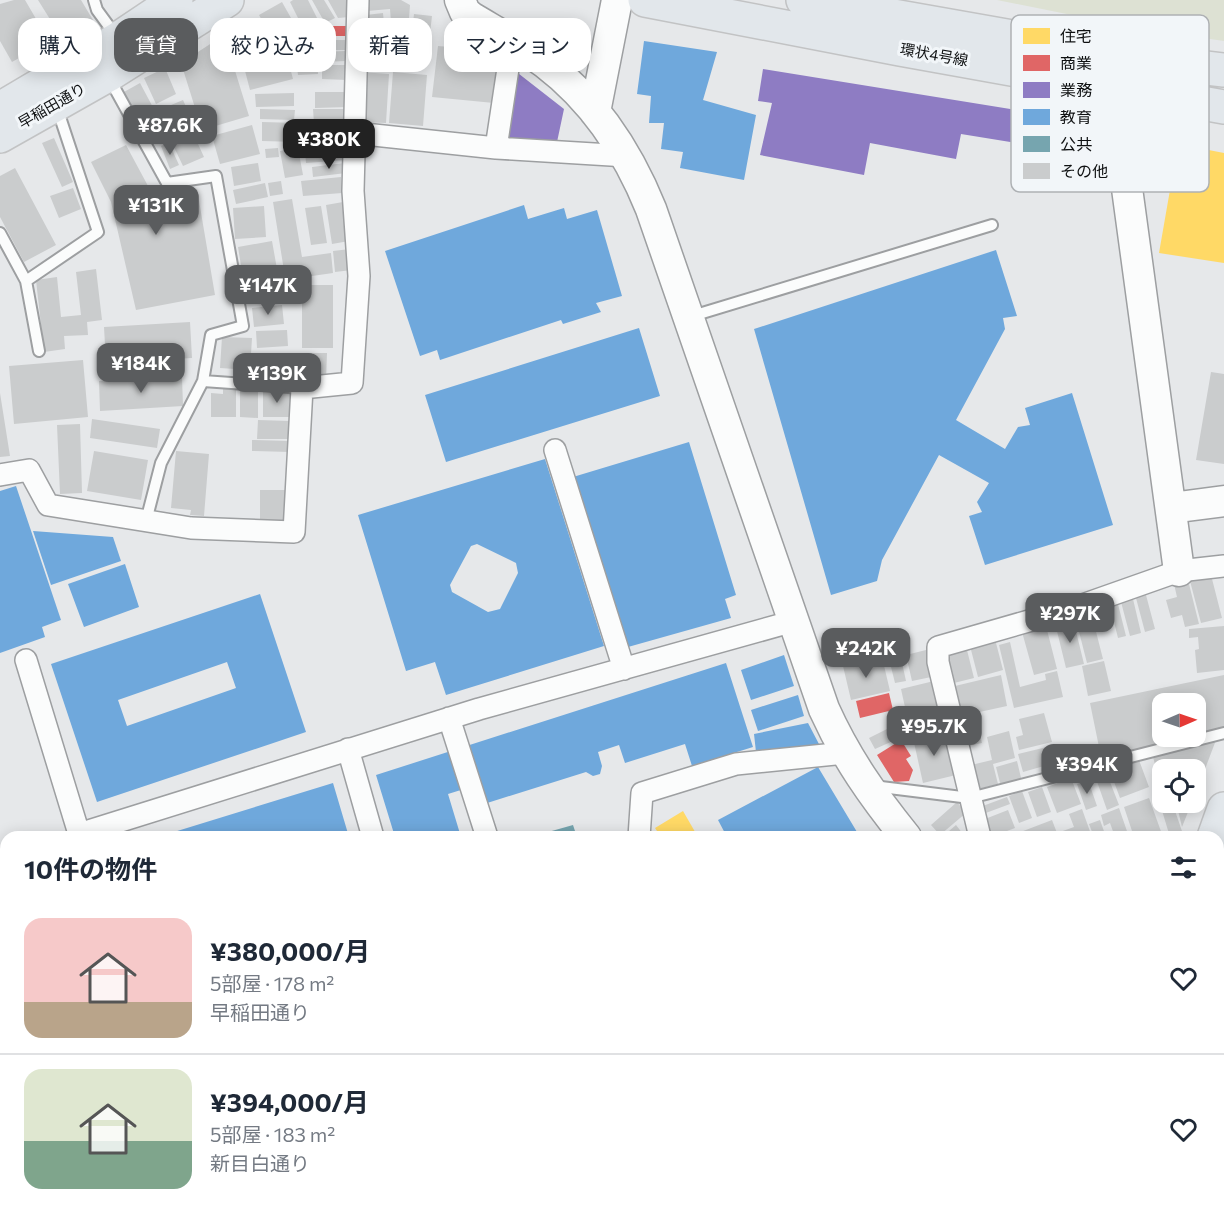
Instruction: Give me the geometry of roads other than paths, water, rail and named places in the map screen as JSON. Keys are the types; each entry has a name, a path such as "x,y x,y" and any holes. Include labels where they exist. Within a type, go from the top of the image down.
{"main road":[{"name":"早稲田通り","path":"149,18 176,0"},
{"name":"早稲田通り","path":"0,136 108,75 227,0"},
{"name":"環状4号線","path":"645,0 866,21 1011,42"},
{"name":"環状4号線","path":"803,0 866,21 1011,59"},
{"name":"早稲田通り","path":"0,109 114,41"},
{"name":"環状4号線","path":"1209,68 1224,70"},
{"name":"環状4号線","path":"1209,104 1224,107"},
{"path":"1216,831 1224,809"}],"street":[{"path":"0,475 29,470 48,505 191,528 294,532 302,388 352,383 359,276 353,191 358,0"},
{"path":"460,0 465,12 474,18"},
{"path":"595,112 617,0"},
{"path":"496,148 507,72"},
{"path":"556,72 595,112 627,156 651,209 824,709 845,753 866,786 901,831"},
{"path":"355,133 496,148 627,156"},
{"path":"1128,192 1179,571"},
{"path":"555,450 624,669"},
{"path":"1171,508 1224,501"},
{"path":"978,831 938,662 938,647 1074,608 1179,571 1224,566"},
{"path":"94,831 449,718 794,621"},
{"path":"26,660 77,831"},
{"path":"449,718 485,831"},
{"path":"348,749 371,831"},
{"path":"639,831 642,793 736,764 845,753"}],"lane":[{"path":"94,0 97,10 114,33"},
{"path":"108,75 167,183 216,176 243,326 212,335 203,381 161,463 146,521"},
{"path":"26,281 99,232 56,104"},
{"path":"689,317 992,225"},
{"path":"0,233 26,281 39,351"},
{"path":"203,381 302,388"},
{"path":"866,786 970,798 1224,734"}]}
